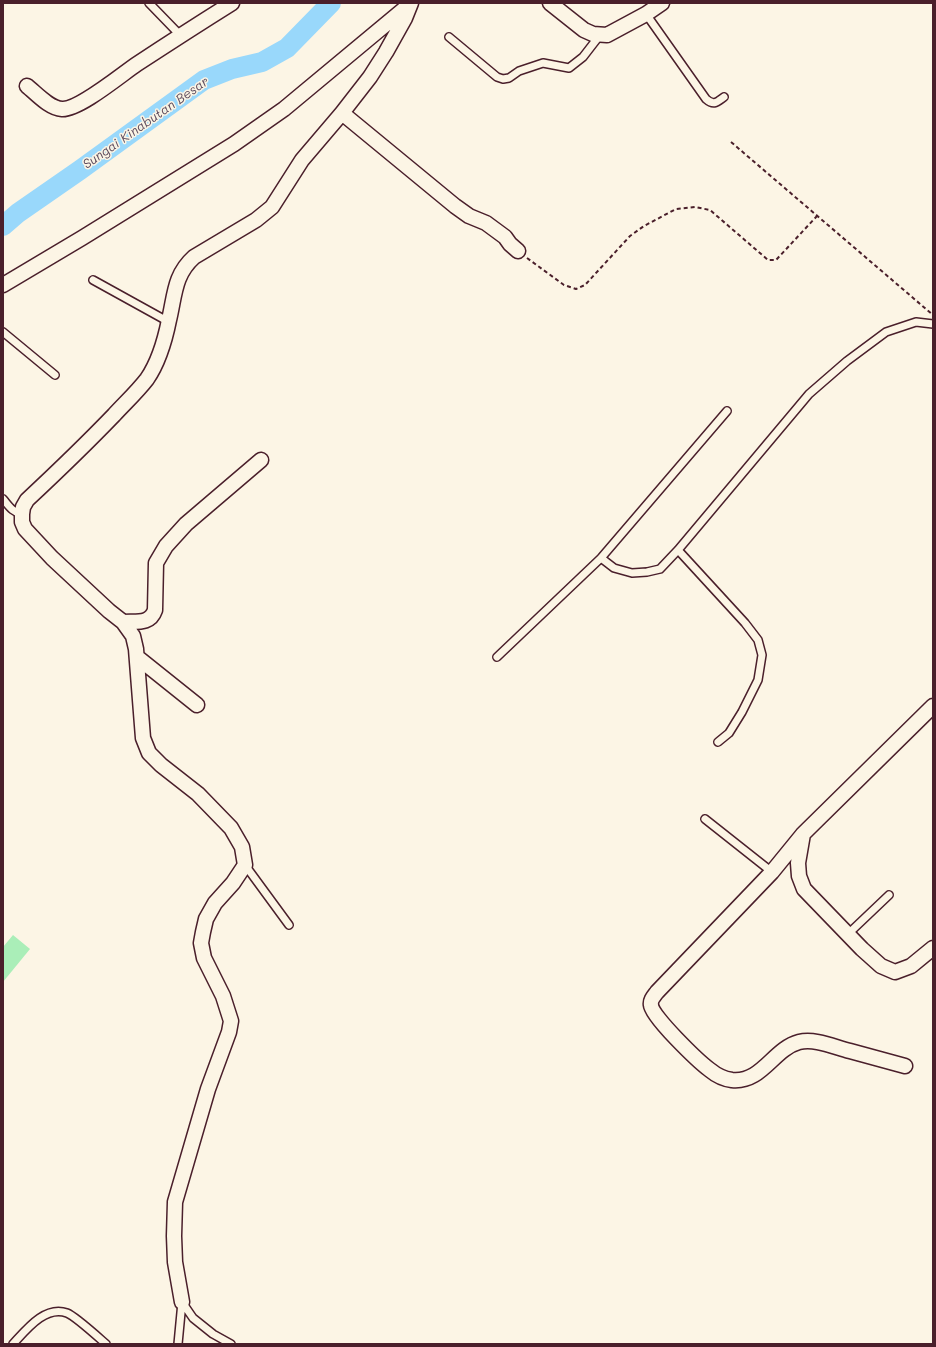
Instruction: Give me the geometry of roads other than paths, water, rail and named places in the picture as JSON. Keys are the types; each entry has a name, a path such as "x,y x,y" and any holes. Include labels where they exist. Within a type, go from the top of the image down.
{"street":[{"path":"27,86 43,100 54,106 63,109 73,106 89,98 136,65 232,3"},
{"path":"182,1302 175,1262 175,1202 208,1089 229,1032 231,1021 223,996 204,958 201,943 206,919 215,903 245,865 242,847 231,828 198,794 161,765 149,753 143,738 137,657 133,636 122,622 98,602 25,529 22,522 23,507 28,500 93,437 146,379 156,363 169,322 177,282 187,264 194,257 256,220 272,207 302,160 370,77 405,18 411,3"},
{"path":"3,285 82,238 240,139 284,108 411,3"},
{"path":"550,3 584,30 600,35 607,35 618,30 662,3"},
{"path":"342,113 455,206 469,216 486,223 505,237 518,251"},
{"path":"122,622 146,621 153,616 156,610 156,564 166,546 186,524 261,460"},
{"path":"137,657 197,705"},
{"path":"906,1066 811,1041 790,1045 747,1079 730,1079 709,1070 662,1024 655,1016 650,1006 652,999 657,992 772,872 803,834 933,706"},
{"path":"803,834 798,864 799,876 804,889 880,966 895,972 911,966 930,955"}],"lane":[{"path":"149,3 181,36"},
{"path":"646,14 706,99 711,103 715,103 724,97"},
{"path":"449,37 497,77 503,79 509,78 520,71 543,63 569,68 583,57 600,35"},
{"path":"93,280 169,322"},
{"path":"601,558 614,568 632,573 660,569 678,550 809,394 847,361 886,332 916,322 933,324"},
{"path":"3,332 55,376"},
{"path":"497,657 601,558 727,411"},
{"path":"3,498 12,510 16,513 22,514"},
{"path":"678,550 720,594 750,629 758,640 762,655 758,680 742,712 729,733 718,742"},
{"path":"705,819 772,872"},
{"path":"245,865 289,925"},
{"path":"848,934 889,895"},
{"path":"178,1344 182,1302"},
{"path":"182,1302 193,1318 214,1334 231,1344"},
{"path":"14,1344 27,1328 38,1319 56,1311 68,1313 106,1344"}],"waterway":[{"name":"Sungai Kinabutan Besar","path":"3,226 18,213 204,80 232,69 262,62 287,48 331,3"}]}
